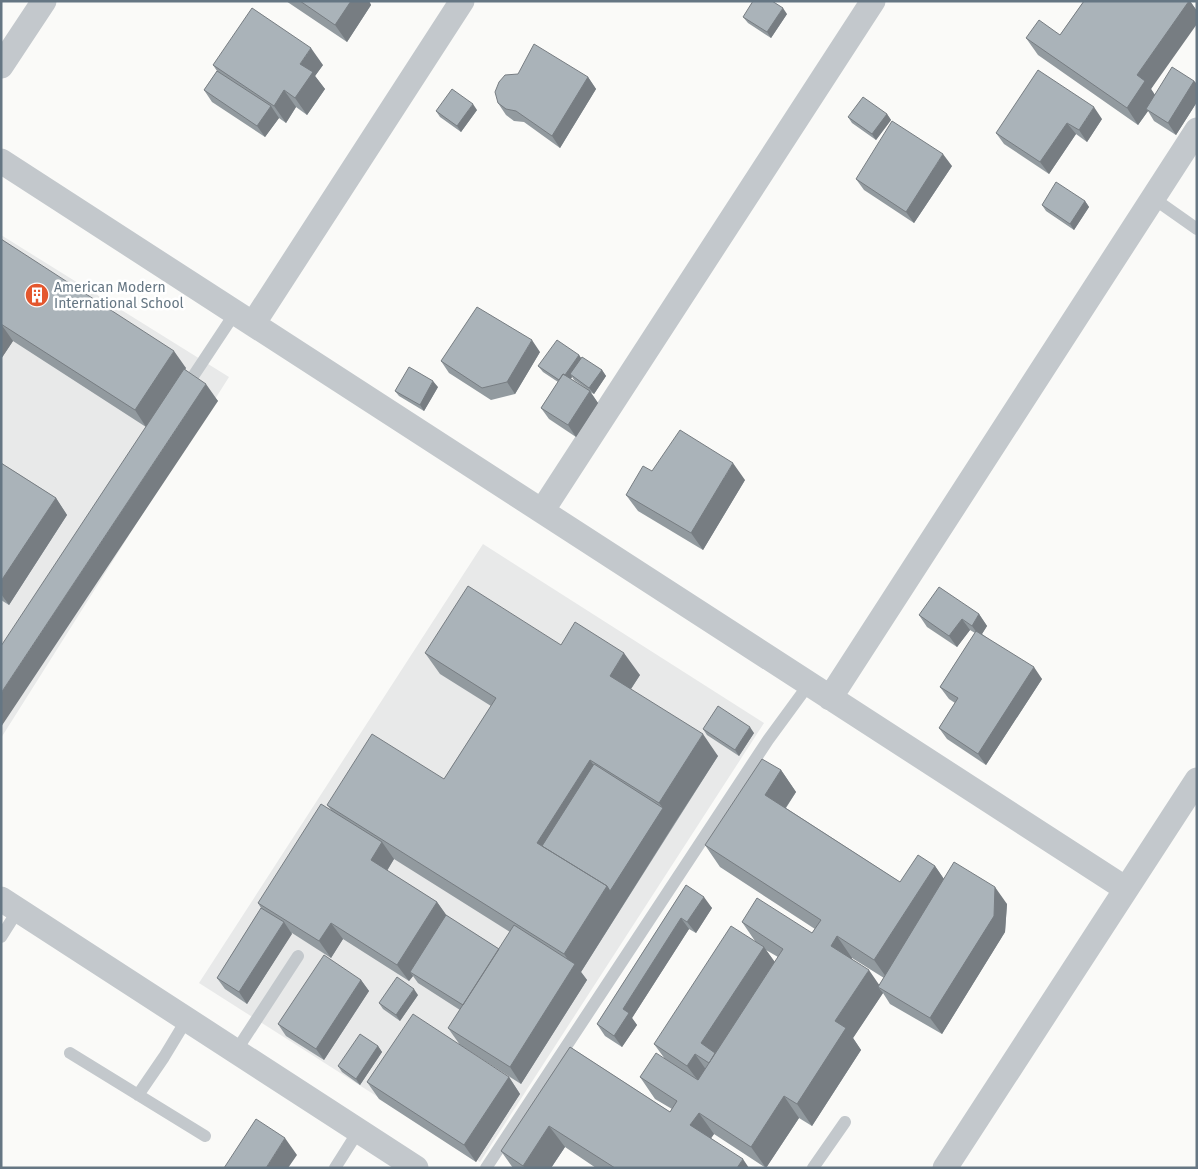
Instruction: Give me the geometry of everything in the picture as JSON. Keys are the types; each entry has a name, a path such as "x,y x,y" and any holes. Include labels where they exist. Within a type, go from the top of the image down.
{"street":[{"path":"1,66 44,1"},
{"path":"244,318 462,1"},
{"path":"542,511 873,1"},
{"path":"830,698 1197,130"},
{"path":"1,161 1126,889"},
{"path":"945,1168 1197,780"},
{"path":"10,905 416,1168"}],"lane":[{"path":"1152,198 1197,229"},
{"path":"176,402 244,318"},
{"path":"486,1168 768,740 809,684"},
{"path":"1,937 10,905"},
{"path":"236,1051 298,956"},
{"path":"138,1095 187,1019"},
{"path":"70,1053 205,1136"},
{"path":"813,1168 845,1122"},
{"path":"335,1168 359,1130"}],"shaded area":[{"path":"1,235 229,377 1,738"},
{"path":"483,544 764,723 480,1162 199,983"}],"building":[{"path":"300,1 351,1 335,25"},
{"path":"753,1 772,1 783,8 767,32 743,17"},
{"path":"1084,1 1189,1 1137,75 1145,81 1127,108 1026,38 1039,20 1060,35"},
{"path":"252,8 311,48 300,64 313,72 295,98 284,90 274,106 213,65"},
{"path":"534,44 588,77 552,136 516,111 506,109 498,103 495,92 499,82 505,75 518,74"},
{"path":"1172,67 1194,81 1168,123 1146,109"},
{"path":"1038,70 1094,107 1079,130 1067,123 1040,162 996,133"},
{"path":"217,71 271,106 257,126 204,90"},
{"path":"452,89 473,104 457,126 436,111"},
{"path":"863,97 887,114 872,134 848,117"},
{"path":"892,121 943,154 906,212 856,179"},
{"path":"1056,182 1085,201 1070,224 1042,205"},
{"name":"American Modern International School","path":"1,239 174,351 135,410 1,324"},
{"path":"477,307 532,340 507,382 482,388 441,361"},
{"path":"557,340 579,355 565,375 563,374 559,380 538,366"},
{"path":"582,357 602,370 589,388 570,374"},
{"path":"409,367 433,381 420,405 395,391"},
{"path":"184,369 206,384 1,693 1,646"},
{"path":"563,374 590,391 568,425 541,408"},
{"path":"680,430 733,463 691,533 626,495 643,466 652,471"},
{"path":"1,463 56,498 1,581"},
{"path":"468,586 561,645 575,622 624,653 610,676 703,734 659,803 590,760 537,843 607,886 564,954 327,805 372,734 444,779 496,698 425,653"},
{"path":"939,587 979,614 972,626 962,619 949,636 919,615"},
{"path":"976,631 1034,667 978,754 939,728 958,698 940,687"},
{"path":"718,706 750,727 735,750 703,729"},
{"path":"762,759 781,770 765,795 900,882 918,855 935,866 874,960 837,936 831,946 869,970 835,1021 846,1028 797,1104 784,1096 751,1147 699,1113 690,1125 743,1159 737,1168 615,1168 549,1126 523,1166 501,1151 570,1047 670,1112 677,1101 640,1077 656,1053 698,1080 783,949 742,922 757,898 812,933 821,920 705,845"},
{"path":"594,764 663,808 610,891 607,886 542,846"},
{"path":"321,804 382,842 371,860 437,902 397,965 331,923 319,941 258,903"},
{"path":"954,862 995,887 994,916 930,1018 878,987"},
{"path":"686,885 704,897 687,922 681,918 623,1009 629,1013 614,1036 597,1024"},
{"path":"261,908 284,922 239,992 217,978"},
{"path":"446,915 499,949 463,1005 410,972"},
{"path":"514,925 575,964 510,1067 448,1028"},
{"path":"731,926 764,947 701,1043 715,1053 709,1063 695,1054 687,1066 654,1044"},
{"path":"324,955 361,980 316,1049 278,1024"},
{"path":"397,977 414,989 396,1015 379,1003"},
{"path":"413,1014 509,1077 464,1145 367,1082"},
{"path":"360,1034 378,1046 356,1079 338,1066"},
{"path":"256,1119 285,1138 266,1168 224,1168"}],"place":[{"name":"American Modern International School","path":"37,295"}]}
